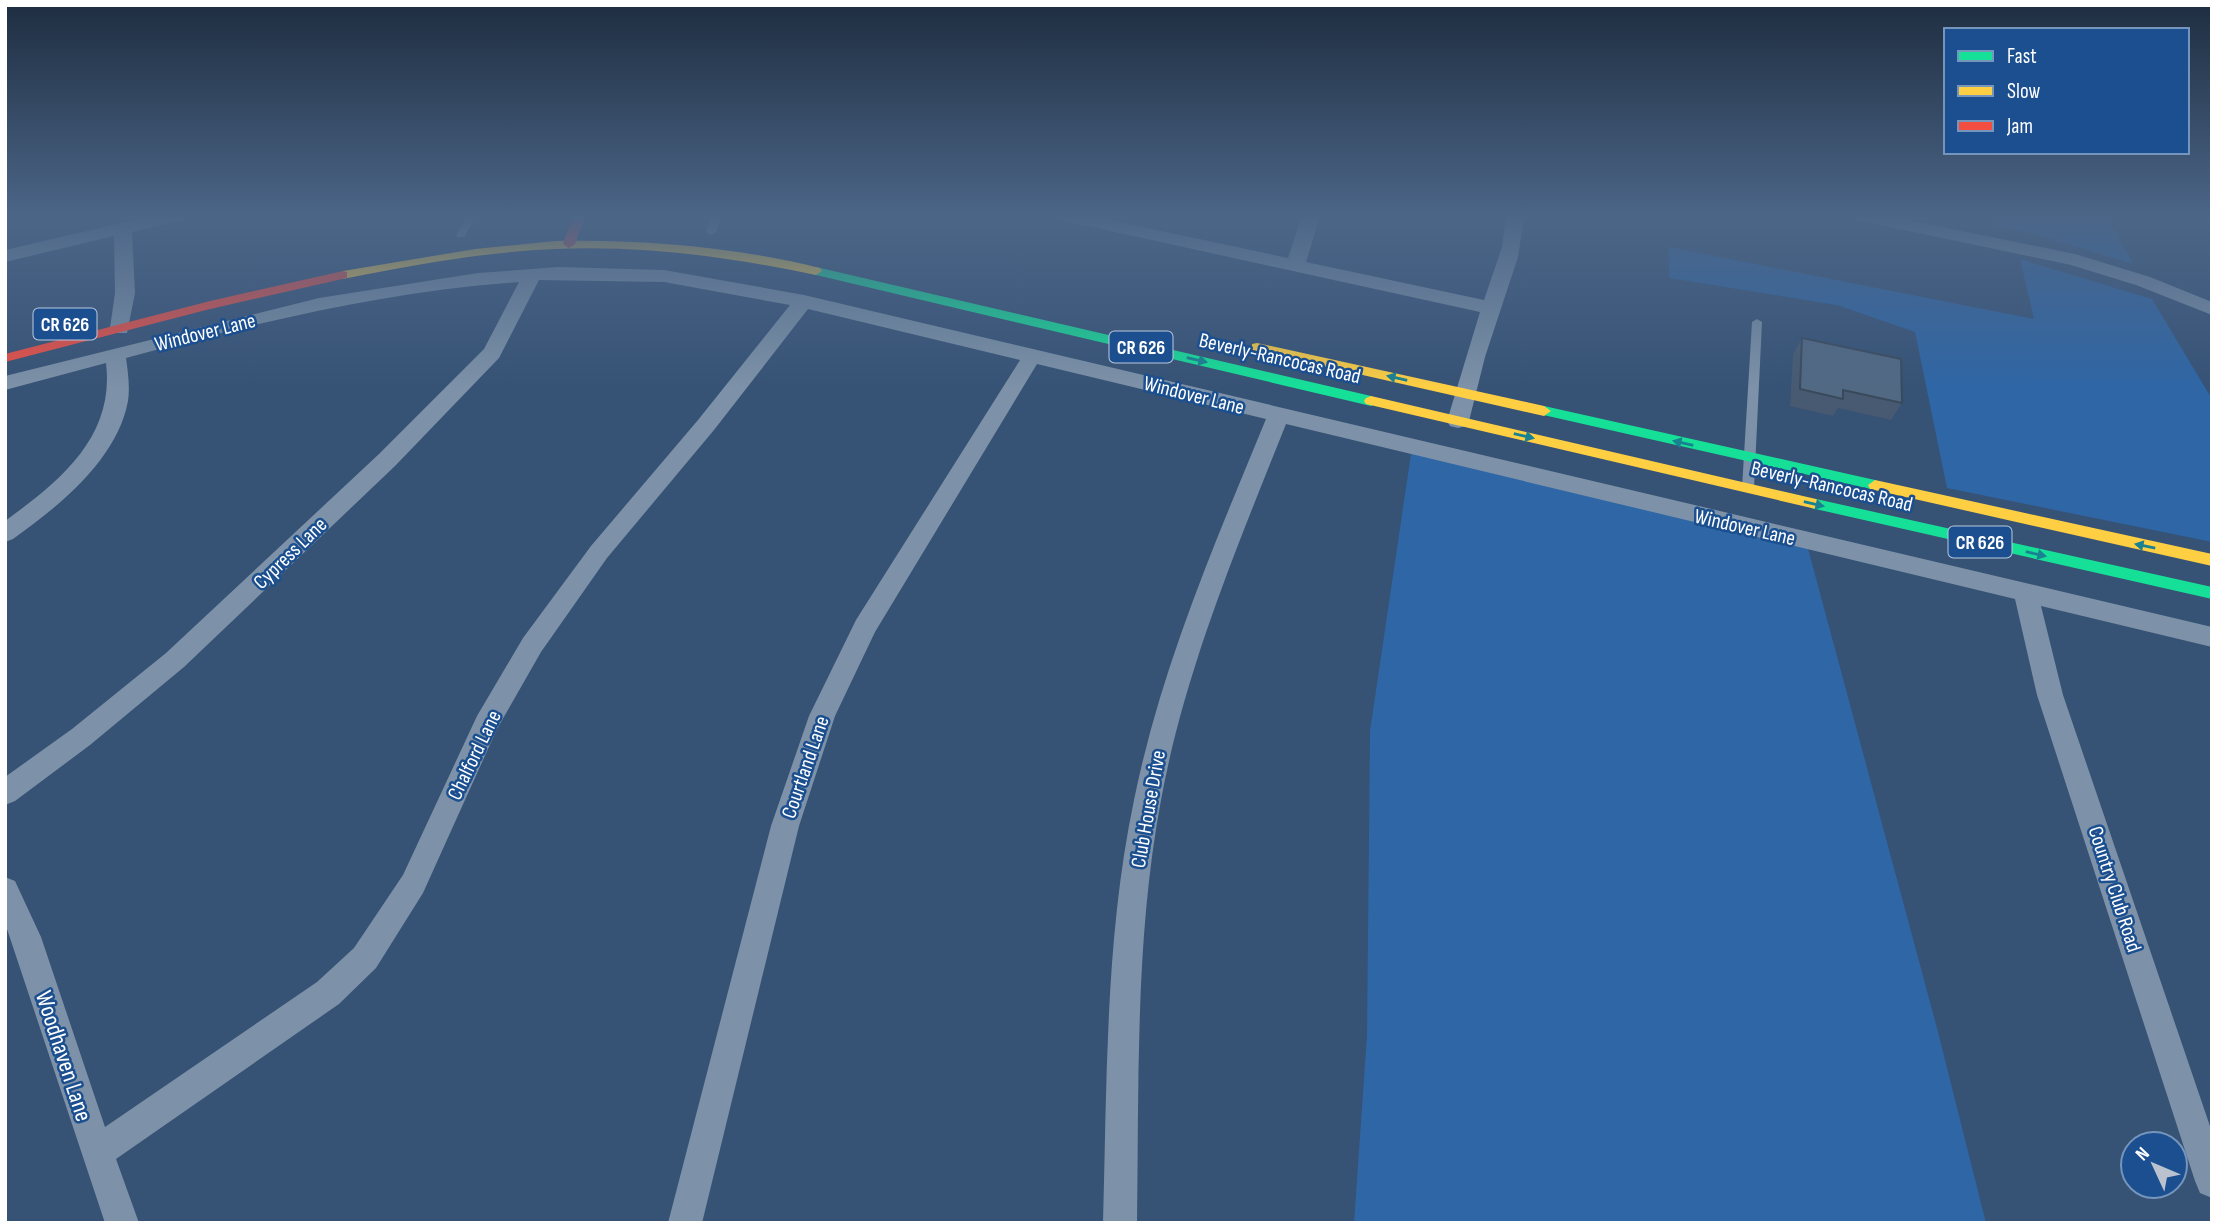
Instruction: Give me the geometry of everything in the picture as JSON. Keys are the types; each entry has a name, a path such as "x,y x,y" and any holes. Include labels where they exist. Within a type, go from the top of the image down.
{"main road":[{"name":"Beverly-Rancocas Road","path":"5,358 123,313 352,273"},
{"name":"Beverly-Rancocas Road","path":"816,273 2212,593"},
{"path":"939,300 958,297 979,299 1074,321 1099,321"},
{"name":"Beverly-Rancocas Road","path":"1246,344 2212,560"}],"street":[{"path":"123,273 123,313"},
{"path":"1326,273 1492,308"},
{"path":"1458,421 1464,393 1504,273"},
{"path":"2118,273 2212,309"},
{"name":"Windover Lane","path":"5,383 293,310 397,289 532,275 641,274 724,285 918,328 2026,595 2212,637"},
{"name":"Cypress Lane","path":"5,793 72,745 175,660 387,460 492,353 532,275"},
{"path":"918,328 939,300"},
{"name":"Chalford Lane","path":"96,1153 309,1007 365,958 413,884 486,724 532,645 599,552 706,425 804,302"},
{"path":"5,533 67,481 97,445 117,405 115,355"},
{"name":"Courtland Lane","path":"685,1223 783,836 822,716 865,627 1032,356"},
{"name":"Club House Drive","path":"1119,1223 1130,950 1140,837 1147,797 1164,724 1184,657 1278,416"},
{"name":"Country Club Road","path":"2026,595 2050,695 2212,1181"},
{"name":"Woodhaven Lane","path":"5,890 26,937 96,1153 122,1223"}],"lane":[{"path":"1748,488 1757,322"}],"shaded area":[{"path":"1669,273 1802,273 2034,319 2023,273 2067,273 2152,299 2212,399 2212,542 1947,488 1915,332 1837,305 1669,278"},
{"path":"1412,447 1806,541 1937,1028 1986,1223 1354,1223 1367,1035 1370,731"}],"building":[{"path":"1802,338 1901,359 1902,403 1843,390 1843,399 1800,389"}],"traffic: fast":[{"path":"826,273 1371,401"},
{"path":"1544,411 1875,485"},
{"path":"1816,504 2212,593"}],"traffic: slow":[{"path":"343,275 353,273"},
{"path":"1257,347 1544,411"},
{"path":"1371,401 1816,504"},
{"path":"1875,485 2212,560"}],"traffic: jam":[{"path":"5,358 210,305 343,275"}]}
